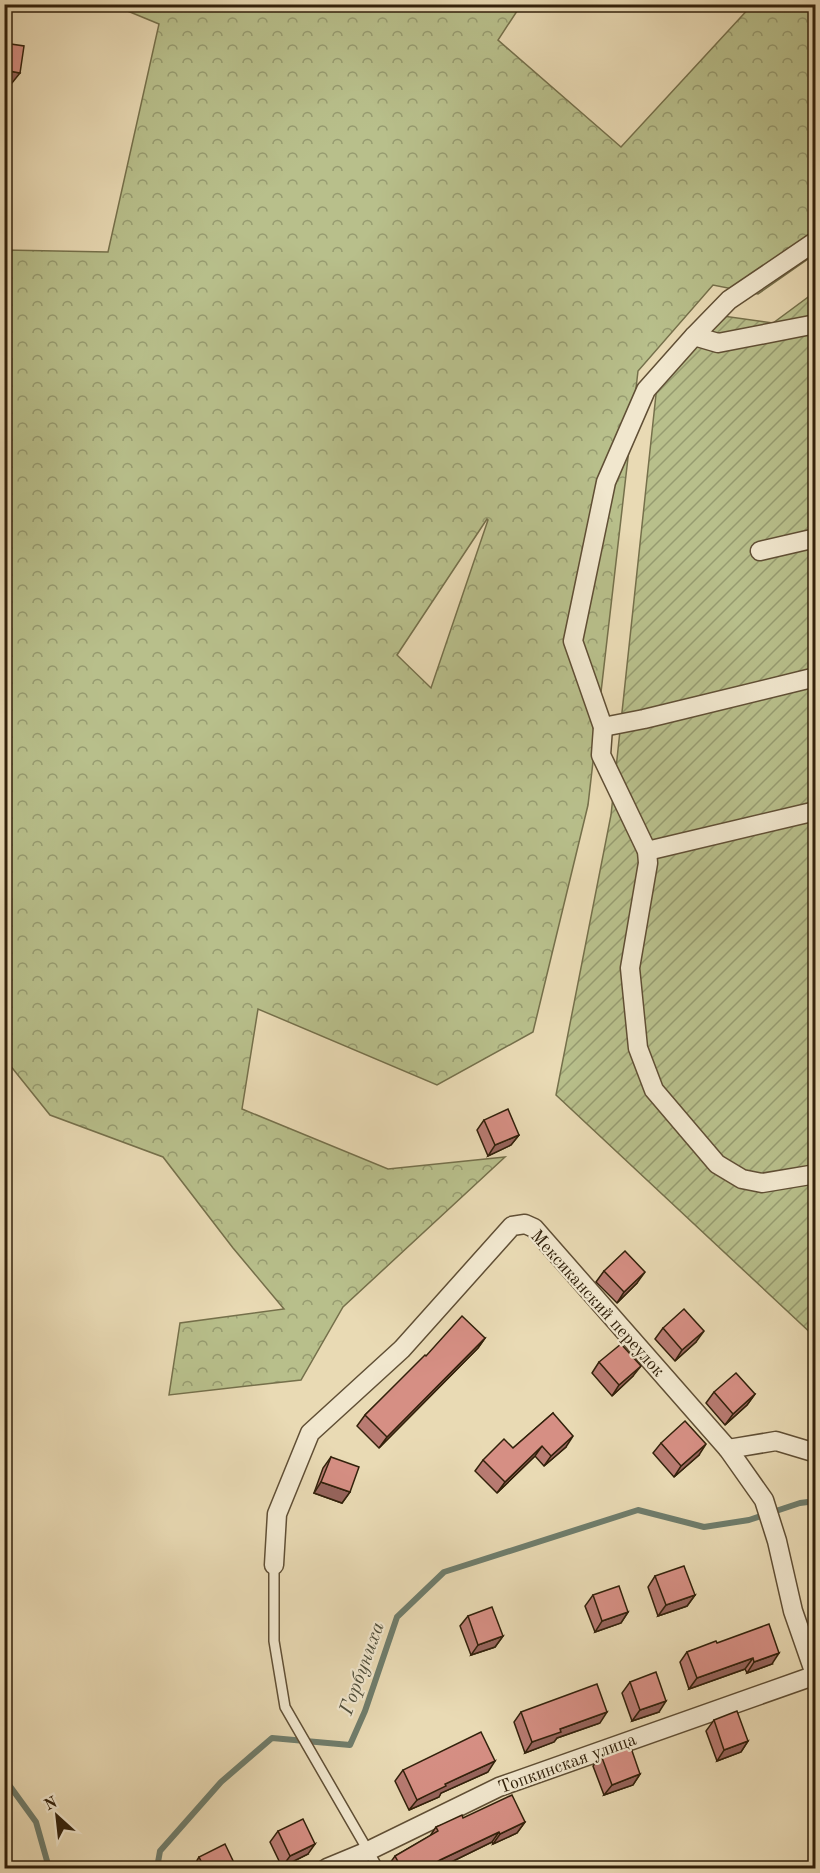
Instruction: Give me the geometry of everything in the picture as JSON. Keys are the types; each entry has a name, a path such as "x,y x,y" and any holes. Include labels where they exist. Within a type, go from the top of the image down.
{"street":[{"path":"816,241 729,300 646,390 606,482 573,641 603,727 601,755 647,850 648,863 630,968 638,1048 654,1090 717,1164 742,1179 762,1183 816,1174"},
{"path":"694,336 718,343 816,324"},
{"path":"760,551 816,538"},
{"path":"603,727 816,677"},
{"path":"647,850 816,811"},
{"name":"Мексиканский переулок","path":"274,1565 278,1514 310,1433 402,1349 512,1226 525,1224 534,1228 728,1449 764,1500 777,1541 793,1611 815,1676"},
{"path":"728,1449 776,1441 816,1453"},
{"name":"Топкинская улица","path":"327,1869 499,1787 815,1676"}],"lane":[{"path":"274,1565 274,1641 285,1707 378,1869"}],"green space":[{"path":"113,5 521,5 498,40 621,147 752,5 815,5 815,254 758,294 713,285 638,371 588,805 533,1032 437,1085 258,1009 242,1109 388,1169 505,1157 343,1307 301,1380 169,1395 180,1323 284,1309 233,1248 163,1157 50,1115 5,1059 5,250 108,252 159,24","holes":["488,520 431,688 397,655"]},
{"path":"815,292 815,1337 556,1095 611,815 657,385 716,315 773,323"}],"building":[{"path":"4,43 24,46 20,73 4,70"},
{"path":"508,1109 519,1135 495,1145 484,1120"},
{"path":"625,1251 645,1272 624,1292 604,1271"},
{"path":"684,1309 704,1331 682,1350 663,1328"},
{"path":"462,1316 485,1338 387,1437 365,1415 426,1356"},
{"path":"621,1344 641,1366 619,1385 599,1362"},
{"path":"736,1373 755,1394 733,1414 714,1392"},
{"path":"553,1413 573,1436 551,1456 542,1446 505,1482 483,1460 504,1439 513,1448"},
{"path":"685,1421 706,1444 681,1466 661,1443"},
{"path":"331,1457 359,1467 350,1492 321,1482"},
{"path":"684,1566 695,1595 666,1605 655,1576"},
{"path":"619,1586 628,1612 602,1621 593,1595"},
{"path":"492,1607 503,1636 478,1645 468,1616"},
{"path":"769,1624 779,1653 754,1662 753,1658 697,1678 687,1652"},
{"path":"656,1672 666,1701 640,1710 630,1682"},
{"path":"597,1684 607,1712 532,1742 521,1712"},
{"path":"737,1711 748,1741 724,1750 714,1720"},
{"path":"481,1732 495,1761 417,1800 403,1770"},
{"path":"630,1745 640,1774 612,1785 601,1755"},
{"path":"512,1795 525,1822 440,1860 426,1869 402,1869 395,1856 438,1831 436,1827 462,1815 463,1818"},
{"path":"303,1819 315,1844 290,1856 278,1831"},
{"path":"225,1844 237,1869 205,1869 199,1857"}],"waterway":[{"name":"Горбуниха","path":"157,1868 160,1851 221,1782 272,1738 350,1745 365,1711 397,1617 444,1572 638,1510 704,1527 749,1520 800,1503 816,1501"},
{"name":"Горбуниха","path":"4,1778 36,1822 49,1868"}]}
